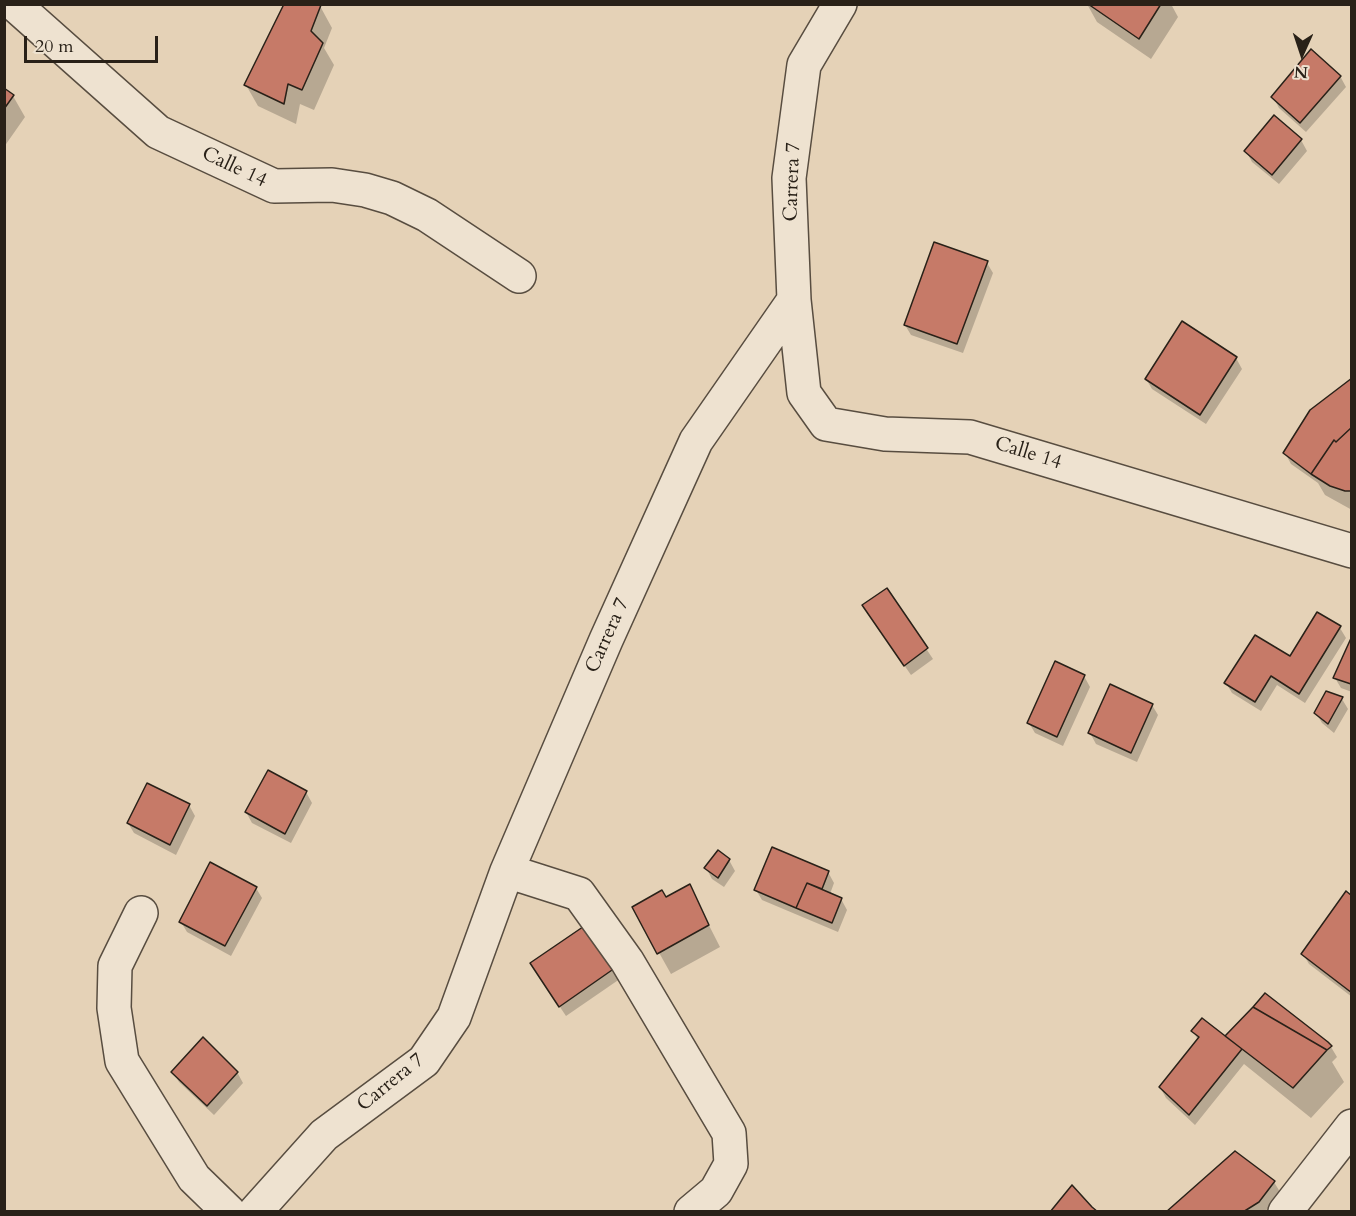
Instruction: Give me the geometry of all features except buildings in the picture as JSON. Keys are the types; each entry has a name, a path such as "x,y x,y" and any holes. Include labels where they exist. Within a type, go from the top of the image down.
{"street":[{"name":"Calle 14","path":"14,4 158,132 274,186 332,185 365,190 392,198 427,215 519,276"},
{"name":"Carrera 7","path":"255,1212 324,1135 424,1061 454,1017 507,871 606,640 696,441 794,300 789,178 804,65 840,4"},
{"name":"Calle 14","path":"794,300 804,393 825,424 885,435 970,437 1352,551"},
{"path":"507,871 579,894 627,961 729,1133 731,1164 716,1191 691,1212"},
{"path":"141,913 115,966 114,1008 122,1061 194,1178 229,1212"},
{"path":"1285,1212 1352,1126"}]}
